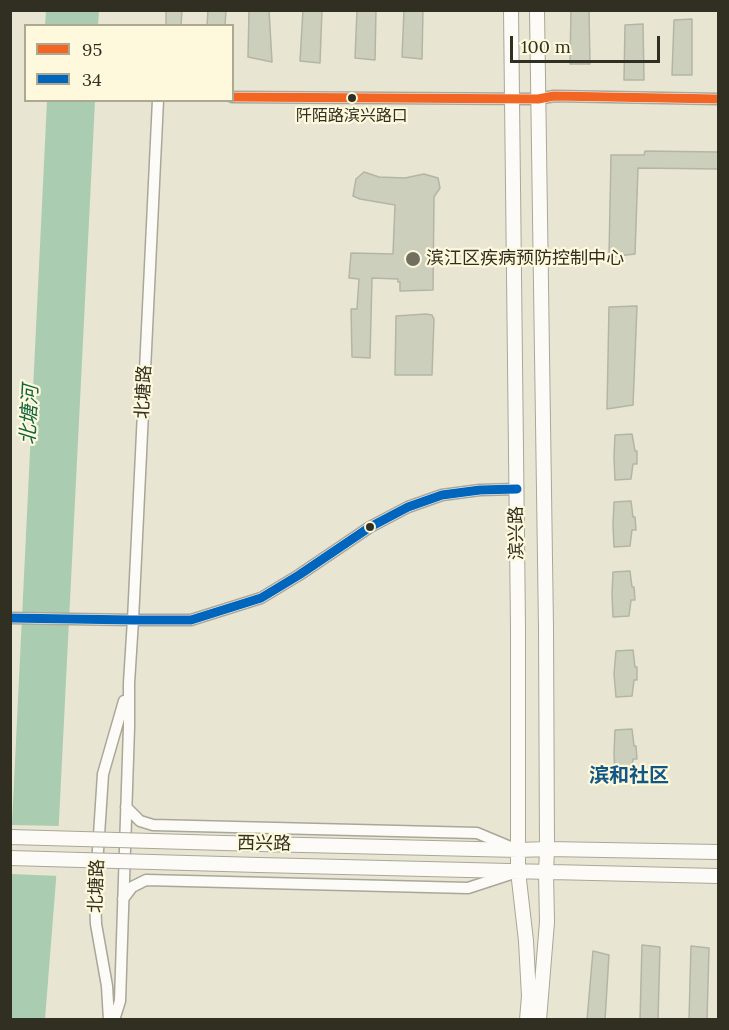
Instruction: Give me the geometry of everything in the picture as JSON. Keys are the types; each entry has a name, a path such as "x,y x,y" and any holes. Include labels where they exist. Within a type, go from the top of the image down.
{"main road":[{"name":"滨兴路","path":"511,10 517,489 518,871 526,941 529,996 527,1020"},
{"name":"滨兴路","path":"537,10 547,849 547,922 540,1020"},
{"name":"西兴路","path":"10,837 519,850 718,852"},
{"name":"西兴路","path":"10,858 718,876"}],"street":[{"path":"234,97 538,99 554,96 718,99"},
{"name":"北塘路","path":"114,1020 120,1001 129,683 158,102"},
{"path":"11,618 190,620 261,598 370,527 408,507 442,495 480,489 517,489"},
{"name":"北塘路","path":"109,1020 106,970 96,924 95,896 103,774 129,683"},
{"name":"西兴路","path":"126,807 140,821 153,825 477,833 519,850"},
{"name":"西兴路","path":"123,899 132,887 146,880 468,888 518,871"}],"shaded area":[{"path":"46,11 99,11 98,24 45,24"},
{"path":"47,102 95,102 56,880 45,1019 11,1020 11,844"}],"pier":[{"path":"11,825 62,826 60,876 11,874"}],"building":[{"path":"166,10 182,10 181,24 166,24"},
{"path":"208,10 226,10 225,24 207,24"},
{"path":"249,10 269,10 272,62 248,57"},
{"path":"303,10 322,10 320,63 300,61"},
{"path":"357,10 376,10 375,60 355,58"},
{"path":"404,10 423,10 422,59 402,57"},
{"path":"571,10 589,10 590,64 570,64"},
{"path":"692,19 692,75 672,75 674,20"},
{"path":"643,24 644,80 624,80 625,25"},
{"path":"645,151 718,152 718,169 638,168 635,254 609,257 611,155 644,155"},
{"path":"364,172 379,177 405,178 424,174 438,178 440,188 434,197 433,290 400,291 398,279 372,278 370,358 352,357 351,309 357,309 359,279 349,278 351,253 393,254 395,205 353,196 356,179"},
{"path":"637,306 633,405 607,409 609,307"},
{"name":"滨江区疾病预防控制中心","path":"432,315 434,319 432,375 395,375 396,316"},
{"path":"632,434 635,451 637,451 637,464 633,464 631,479 615,480 615,435"},
{"path":"631,501 636,530 632,530 630,546 614,547 614,502"},
{"path":"630,571 635,600 631,600 629,616 613,617 613,572"},
{"path":"633,650 637,680 634,680 632,696 616,697 614,674 616,651"},
{"path":"632,729 637,759 633,759 631,774 615,775 615,730"},
{"path":"642,945 660,947 658,1020 640,1020"},
{"path":"691,946 709,948 707,1020 689,1020"},
{"path":"593,951 609,955 605,1020 587,1020"}],"transit line":[{"name":"95","path":"234,97 538,99 554,96 718,99"},
{"name":"34","path":"10,618 191,620 261,598 370,527 408,507 442,495 480,490 517,489"}],"place":[{"name":"阡陌路滨兴路口","path":"352,98"},
{"name":"滨江区疾病预防控制中心","path":"413,259"}],"district":[{"name":"滨和社区","path":"629,776"}],"water label":[{"name":"北塘河","path":"30,415"}]}
